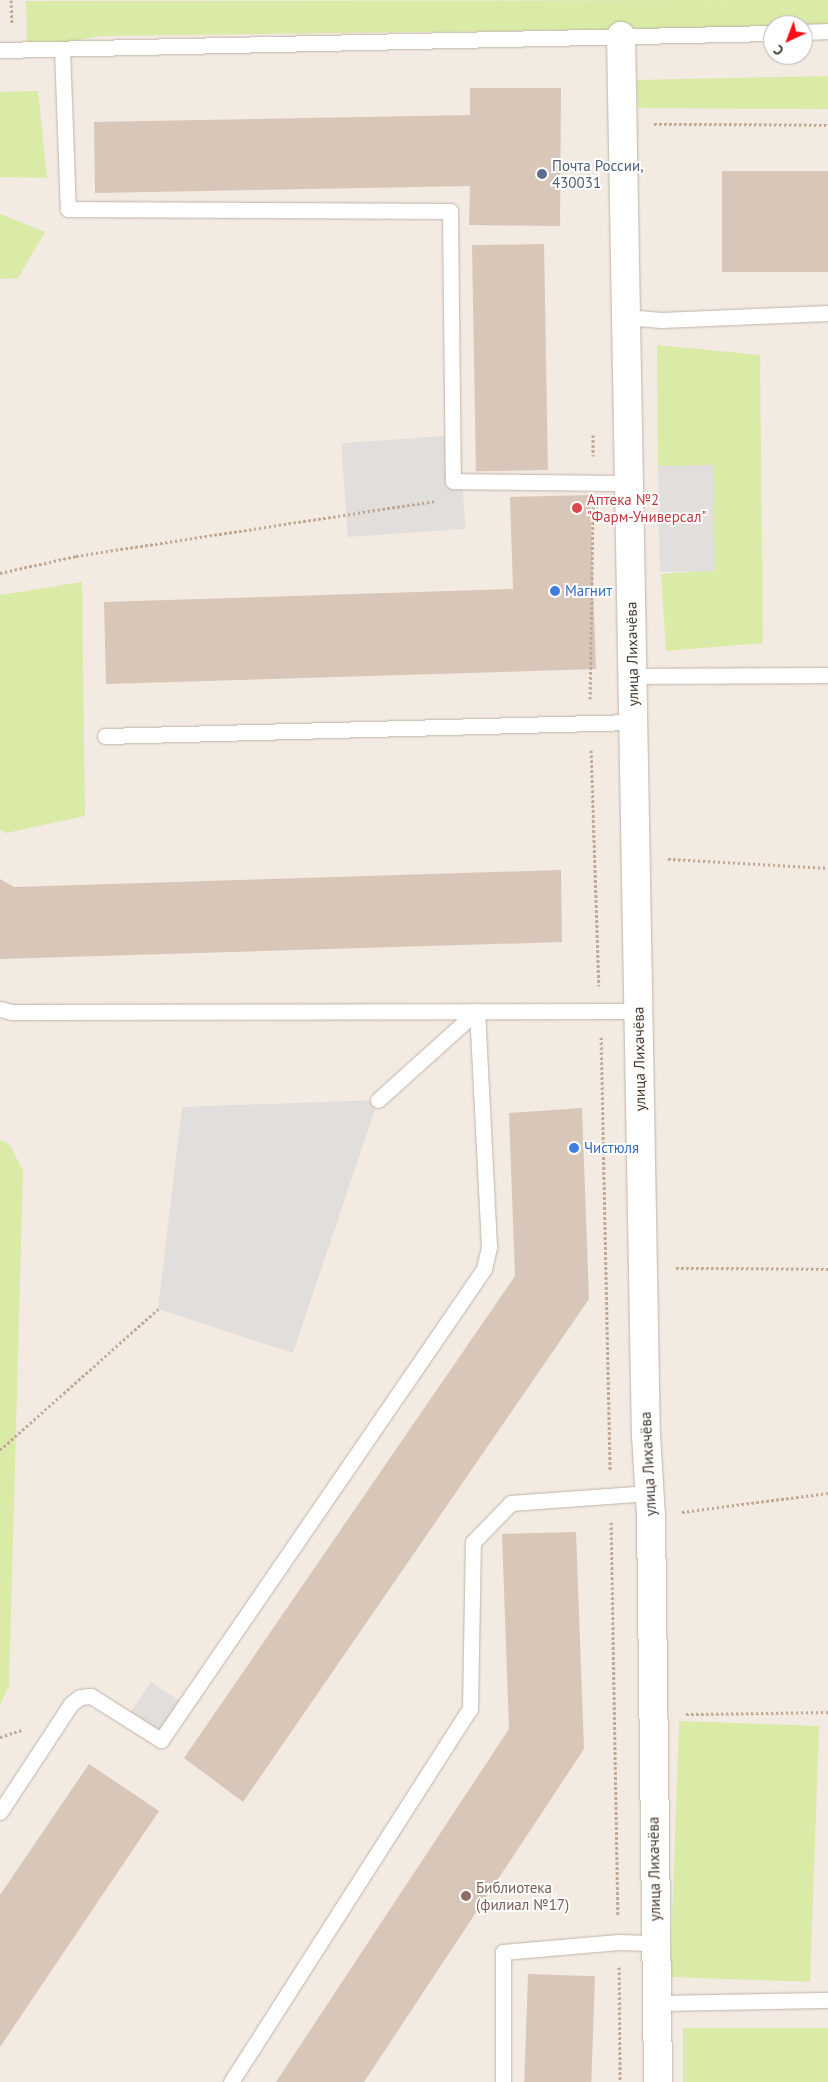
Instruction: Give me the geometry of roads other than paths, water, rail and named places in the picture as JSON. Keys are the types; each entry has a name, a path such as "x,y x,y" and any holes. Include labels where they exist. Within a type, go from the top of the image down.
{"street":[{"name":"улица Лихачёва","path":"621,36 643,1268 650,1504 651,1715 658,2082"}],"lane":[{"path":"813,32 828,31"},
{"path":"0,50 763,32"},
{"path":"62,49 68,209 450,211 453,481 629,483"},
{"path":"626,317 661,320 828,313"},
{"path":"632,676 828,675"},
{"path":"105,736 446,725 590,725 633,722"},
{"path":"0,1009 12,1012 638,1011"},
{"path":"378,1100 477,1011"},
{"path":"0,1812 71,1704 80,1697 91,1696 161,1740 470,1293 484,1269 489,1248 477,1011"},
{"path":"231,2082 470,1709 473,1542 511,1503 611,1496 650,1504"},
{"path":"503,2082 502,1952 618,1942 655,1943"},
{"path":"656,2003 828,2000"}],"place":[{"name":"Почта России, 430031","path":"542,174"},
{"name":"Аптека №2 \"Фарм-Универсал\"","path":"577,508"},
{"name":"Магнит","path":"555,591"},
{"name":"Чистюля","path":"574,1148"},
{"name":"Библиотека (филиал №17)","path":"466,1896"}]}
